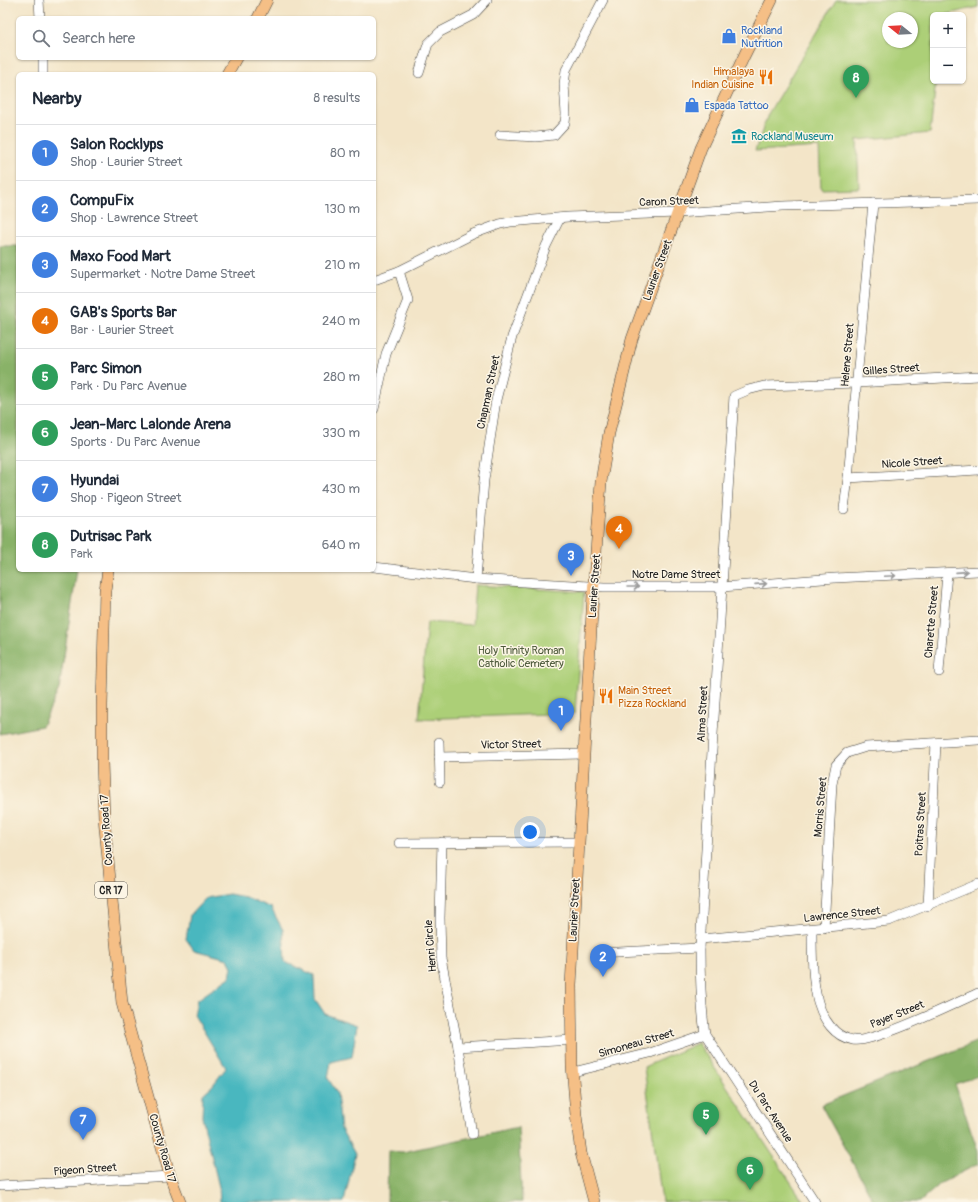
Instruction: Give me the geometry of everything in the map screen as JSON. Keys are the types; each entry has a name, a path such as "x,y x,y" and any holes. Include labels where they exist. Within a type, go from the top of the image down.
{"main road":[{"path":"259,16 267,0"},
{"name":"Laurier Street","path":"594,1202 579,1142 573,1072 571,972 601,482 609,433 632,339 701,148 772,0"},
{"path":"229,72 235,60"},
{"path":"235,72 239,60"},
{"name":"County Road 17","path":"108,572 105,590 102,762 104,818 122,1003 170,1176 180,1202"}],"street":[{"path":"39,0 40,16"},
{"path":"419,73 428,44 440,32 473,15 487,0"},
{"path":"500,135 536,137 554,135 564,123 566,114 564,84 566,70 604,0"},
{"path":"42,60 43,72"},
{"name":"Caron Street","path":"376,279 399,271 473,234 496,225 510,222 607,215 677,213 782,206 978,200"},
{"name":"Helene Street","path":"844,509 873,203"},
{"name":"Chapman Street","path":"476,579 484,480 496,400 512,337 546,246 560,218"},
{"path":"376,400 386,354 408,300 399,271"},
{"name":"Gilles Street","path":"734,396 748,390 764,386 857,383 978,376"},
{"name":"Alma Street","path":"705,1034 702,1015 700,948 734,396"},
{"name":"Nicole Street","path":"848,478 978,470"},
{"name":"Notre Dame Street","path":"376,567 476,579 594,586 722,586 835,578 978,571"},
{"name":"Charette Street","path":"939,672 947,573"},
{"name":"Morris Street","path":"824,928 832,784 836,765 847,753 866,747 978,740"},
{"path":"439,742 440,782"},
{"name":"Poitras Street","path":"928,906 936,743"},
{"name":"Victor Street","path":"440,757 584,754"},
{"name":"Henri Circle","path":"442,842 440,918 441,958 458,1047 472,1134"},
{"path":"399,843 578,842"},
{"name":"Lawrence Street","path":"701,939 889,921 978,884"},
{"name":"Payer Street","path":"812,929 812,964 818,1001 825,1020 837,1034 854,1041 873,1038 978,993"},
{"path":"597,953 700,948"},
{"name":"Simoneau Street","path":"573,1072 650,1053 705,1034"},
{"name":"Du Parc Avenue","path":"705,1034 815,1202"},
{"path":"458,1047 572,1040"},
{"name":"Pigeon Street","path":"0,1186 170,1176"}],"green space":[{"path":"836,0 978,0 978,7 957,12 930,12 930,84 936,84 930,133 857,140 859,188 821,189 819,147 755,151 768,114"},
{"path":"0,246 16,246 16,572 77,572 59,689 42,726 0,734"},
{"name":"Holy Trinity Roman Catholic Cemetery","path":"475,585 584,592 575,713 419,719 427,622 472,625"},
{"path":"978,1041 978,1076 955,1084 978,1151 978,1164 941,1183 920,1202 874,1202 821,1105"},
{"path":"698,1043 804,1202 662,1202 644,1067"},
{"path":"518,1127 522,1202 387,1202 388,1151 403,1152"}],"water":[{"path":"229,894 245,897 271,908 283,930 285,962 314,975 315,999 325,1014 357,1025 352,1057 331,1062 328,1078 337,1093 341,1129 355,1154 344,1202 220,1202 219,1187 202,1117 203,1094 212,1086 226,1068 194,1015 197,1000 230,977 232,967 228,959 194,950 186,939 190,915 206,898"}],"place":[{"name":"Rockland Nutrition","path":"729,36"},
{"name":"Himalaya Indian Cuisine","path":"766,77"},
{"name":"Dutrisac Park","path":"856,98"},
{"name":"Espada Tattoo","path":"692,105"},
{"name":"Rockland Museum","path":"739,136"},
{"name":"GAB's Sports Bar","path":"619,549"},
{"name":"Maxo Food Mart","path":"571,576"},
{"name":"Main Street Pizza Rockland","path":"606,696"},
{"name":"Salon Rocklyps","path":"561,731"},
{"name":"CompuFix","path":"603,977"},
{"name":"Parc Simon","path":"706,1135"},
{"name":"Hyundai","path":"83,1140"},
{"name":"Jean-Marc Lalonde Arena","path":"750,1190"}]}
